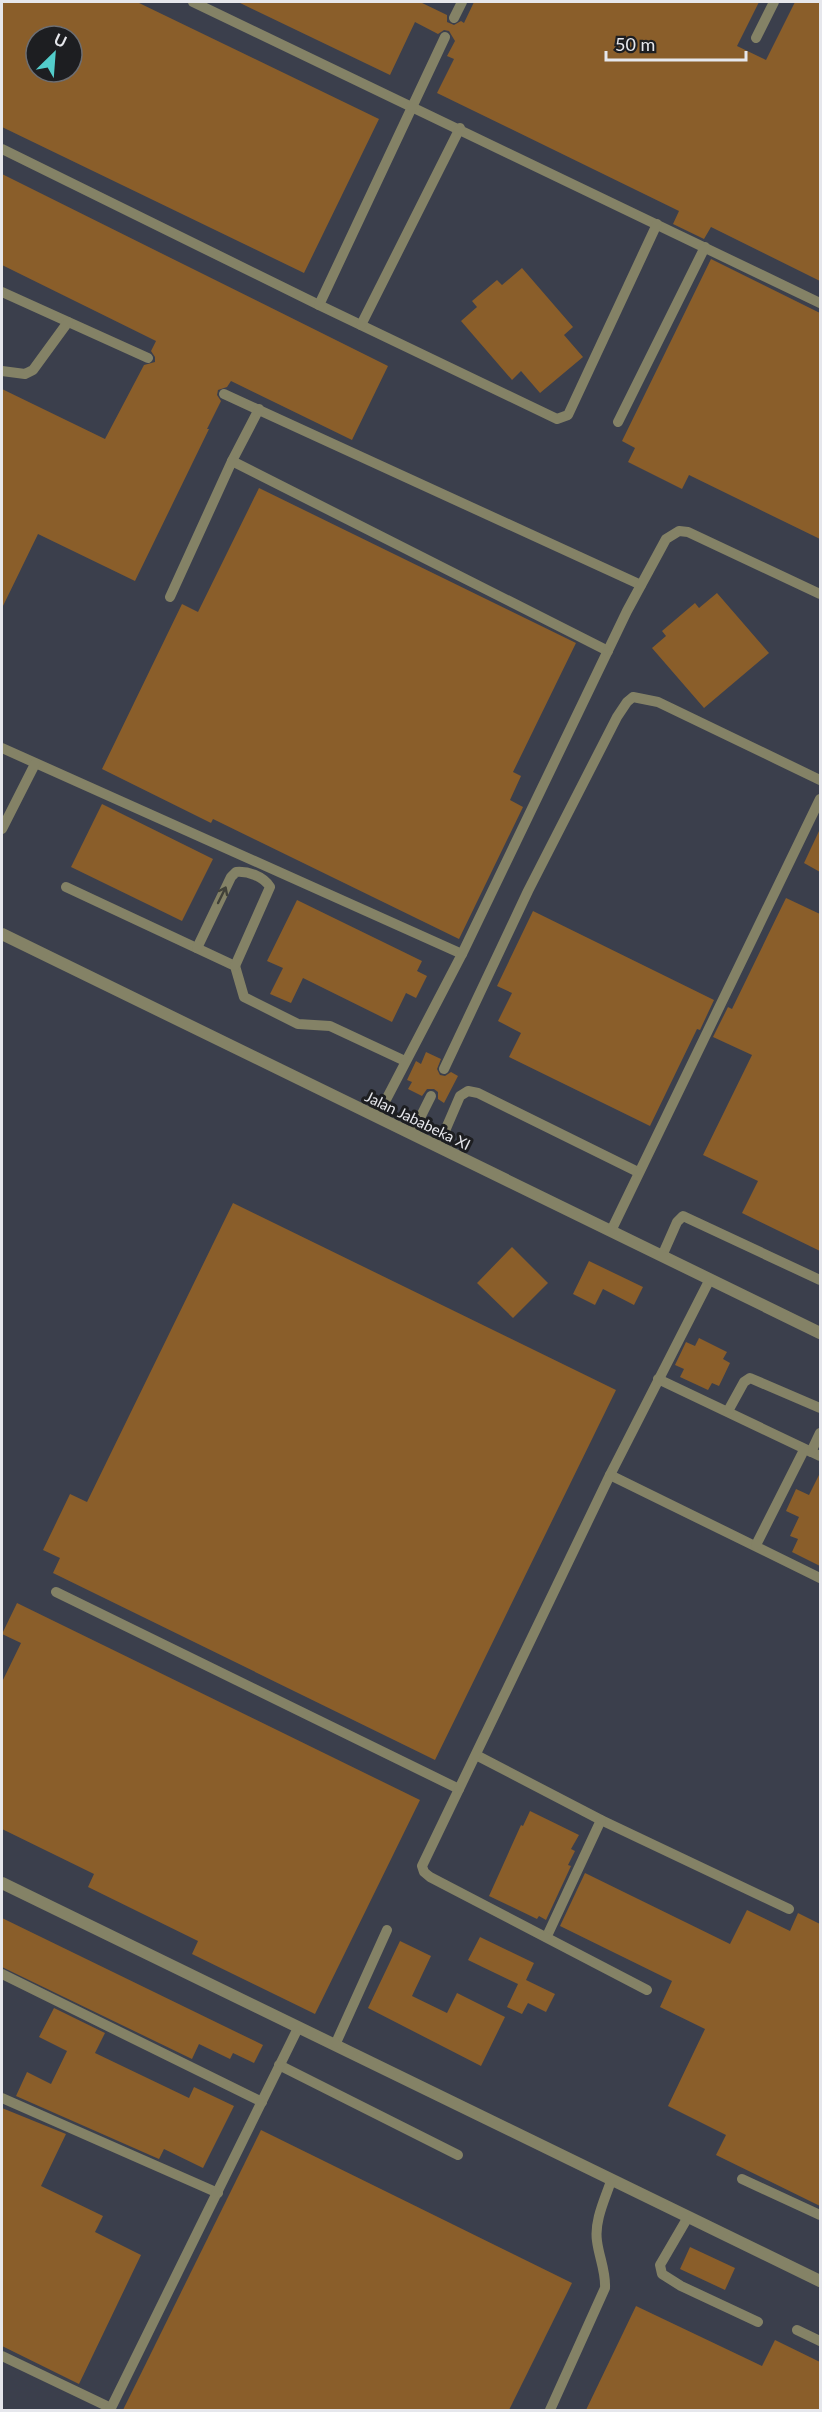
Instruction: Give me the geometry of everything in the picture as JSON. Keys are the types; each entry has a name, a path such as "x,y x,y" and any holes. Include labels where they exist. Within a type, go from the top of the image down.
{"street":[{"name":"Jalan Jababeka XI","path":"2,934 820,1333"},
{"path":"2,1883 820,2281"}],"lane":[{"path":"193,2 460,128 820,303"},
{"path":"454,18 462,2"},
{"path":"756,38 774,2"},
{"path":"319,306 445,37"},
{"path":"361,326 460,128"},
{"path":"2,149 319,306 557,419 568,415 657,224"},
{"path":"618,422 705,247"},
{"path":"2,292 148,358"},
{"path":"2,371 25,374 33,369 68,322"},
{"path":"224,394 641,585"},
{"path":"170,597 232,461 259,409"},
{"path":"232,461 608,651"},
{"path":"377,1117 462,954 608,651 666,539 679,531 688,532 820,594"},
{"path":"444,1069 528,891 592,763 627,702 639,697 658,702 820,780"},
{"path":"2,748 462,954"},
{"path":"2,829 35,764"},
{"path":"611,1231 820,799"},
{"path":"197,948 231,876 243,871 259,877 270,887 235,966 244,998 298,1024 330,1026 405,1061"},
{"path":"66,886 235,966"},
{"path":"438,1147 460,1096 468,1091 478,1093 638,1172"},
{"path":"412,1134 431,1096"},
{"path":"662,1256 677,1222 684,1216 820,1280"},
{"path":"647,1990 424,1872 422,1866 610,1475 710,1279"},
{"path":"728,1411 744,1382 750,1378 820,1408"},
{"path":"658,1379 812,1452"},
{"path":"756,1545 812,1452 820,1433"},
{"path":"610,1475 820,1578"},
{"path":"56,1592 459,1789"},
{"path":"476,1755 602,1820 789,1909"},
{"path":"546,1936 602,1820"},
{"path":"335,2045 387,1930"},
{"path":"2,1974 262,2102"},
{"path":"2,2356 111,2409 298,2028"},
{"path":"279,2065 458,2155"},
{"path":"2,2098 218,2193"},
{"path":"742,2179 820,2215"},
{"path":"550,2410 606,2288 606,2277 597,2240 597,2224 611,2181"},
{"path":"688,2217 660,2265 662,2274 681,2286 758,2322"},
{"path":"797,2330 820,2341"}],"shaded area":[{"path":"2,2 820,2 820,2410 2,2410"}],"building":[{"path":"2,2 137,2 379,119 304,273 2,127"},
{"path":"238,2 420,2 447,15 447,22 454,25 461,21 464,23 474,2 759,2 737,46 766,60 795,2 820,2 820,281 711,227 704,239 673,224 679,211 437,93 454,59 447,56 455,41 449,31 444,30 438,34 415,22 390,75"},
{"path":"2,174 388,366 352,440 231,381 227,387 218,390 217,395 221,401 207,429 209,429 135,581 38,534 2,608 2,389 105,439 144,365 155,362 151,351 156,341 2,265"},
{"path":"711,259 820,313 820,539 689,475 682,489 628,462 635,448 622,441"},
{"path":"522,268 573,327 564,335 583,357 540,393 521,371 512,380 461,321 477,307 472,301 497,280 502,285"},
{"path":"259,488 576,643 513,772 521,776 510,800 523,807 459,939 213,819 211,823 102,769 182,604 198,612"},
{"path":"717,593 769,653 704,708 652,648 666,636 662,631 695,603 699,608"},
{"path":"102,804 213,859 182,921 71,867"},
{"path":"820,829 820,872 804,863"},
{"path":"786,898 820,914 820,1251 742,1213 758,1181 703,1155 752,1055 713,1037 728,1007 732,1009"},
{"path":"297,900 422,961 417,971 427,976 416,998 406,993 392,1022 303,978 291,1003 270,994 283,968 267,961"},
{"path":"533,911 714,1000 700,1030 697,1029 650,1126 509,1057 521,1033 498,1021 512,993 497,986"},
{"path":"426,1052 441,1059 437,1069 440,1075 445,1076 451,1072 458,1076 444,1103 438,1099 438,1092 434,1089 427,1089 422,1096 408,1089 412,1082 407,1080 416,1061 421,1064"},
{"path":"233,1203 616,1390 435,1760 53,1573 60,1558 43,1550 70,1494 87,1502"},
{"path":"512,1247 548,1283 513,1318 477,1283"},
{"path":"589,1261 643,1287 634,1305 603,1289 595,1305 573,1294"},
{"path":"699,1338 727,1352 723,1359 730,1363 719,1386 712,1383 708,1390 680,1377 684,1369 675,1365 686,1342 695,1346"},
{"path":"820,1473 820,1566 792,1552 798,1539 790,1536 799,1517 786,1511 796,1489 809,1495"},
{"path":"17,1603 420,1800 315,2014 192,1954 198,1941 88,1887 94,1874 2,1829 2,1682 21,1643 2,1634"},
{"path":"530,1811 579,1835 571,1849 575,1851 568,1865 571,1866 546,1920 539,1916 537,1919 489,1896 521,1825 523,1826"},
{"path":"585,1873 730,1944 747,1910 790,1931 798,1913 820,1924 820,2206 716,2155 726,2135 668,2106 705,2029 660,2007 672,1981 560,1926"},
{"path":"2,1918 263,2045 254,2063 233,2053 230,2059 199,2044 192,2059 2,1967"},
{"path":"480,1937 534,1963 526,1980 555,1994 546,2012 528,2003 522,2014 507,2007 518,1984 468,1960"},
{"path":"400,1941 431,1956 412,1996 447,2013 457,1993 505,2017 481,2066 368,2008"},
{"path":"54,2008 105,2033 95,2053 189,2098 194,2087 234,2106 203,2168 164,2149 159,2159 16,2096 27,2072 51,2084 67,2051 39,2037"},
{"path":"2,2108 66,2134 41,2186 103,2216 95,2232 141,2255 79,2384 2,2346"},
{"path":"261,2130 572,2283 509,2410 123,2410"},
{"path":"690,2247 735,2268 725,2290 680,2269"},
{"path":"636,2306 762,2366 775,2340 820,2362 820,2410 586,2410"}]}
